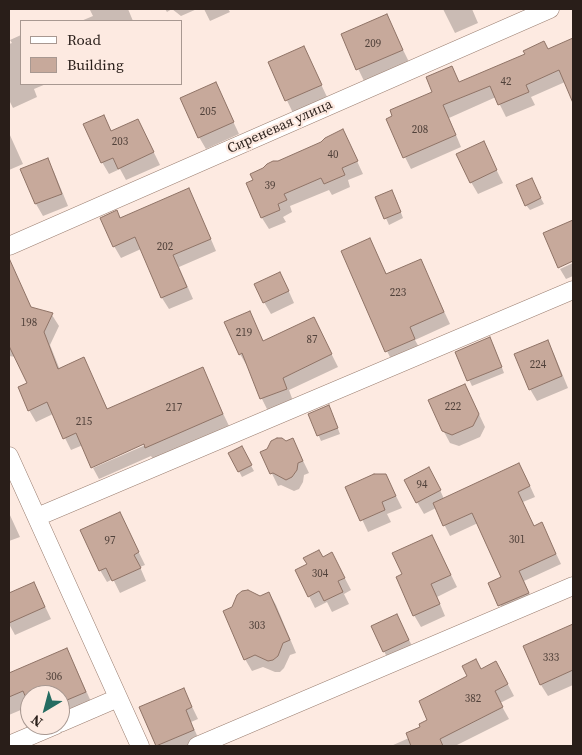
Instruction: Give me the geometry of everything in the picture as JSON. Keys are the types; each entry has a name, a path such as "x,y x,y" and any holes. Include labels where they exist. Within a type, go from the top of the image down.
{"street":[{"name":"Сиреневая улица","path":"9,246 550,9"},
{"path":"37,517 573,290"},
{"path":"9,456 140,746"},
{"path":"197,746 573,586"},
{"path":"70,719 118,698"},
{"path":"9,745 32,735"}],"building":[{"path":"387,14 403,50 356,70 341,34"},
{"path":"573,38 573,103 559,70 526,85 529,92 498,105 490,86 443,105 456,135 403,158 386,119 392,116 390,110 432,92 426,77 452,66 459,82 525,54 523,51 544,41 548,49"},
{"path":"304,46 322,85 285,101 268,62"},
{"path":"216,82 234,122 198,138 180,98"},
{"path":"104,115 111,131 138,119 154,152 118,169 113,158 101,163 83,124"},
{"path":"343,129 358,161 342,168 345,175 324,184 321,178 284,194 287,200 278,204 280,210 261,218 246,183 253,180 250,174 273,161 278,161 321,142"},
{"path":"484,141 497,170 470,183 456,154"},
{"path":"48,158 62,194 35,204 20,169"},
{"path":"532,178 541,198 525,206 516,185"},
{"path":"189,188 211,239 173,255 187,287 161,298 135,237 113,247 100,218 117,210 120,218"},
{"path":"392,190 401,212 384,219 375,197"},
{"path":"573,220 573,261 558,268 543,233"},
{"path":"370,238 386,274 421,259 444,312 410,327 415,339 385,352 341,251"},
{"path":"9,258 31,307 53,313 44,332 58,369 84,357 107,409 203,367 223,414 145,448 144,444 91,468 76,433 63,439 47,402 28,411 18,387 27,383 9,346"},
{"path":"280,272 289,291 263,303 254,284"},
{"path":"250,311 263,341 314,317 332,354 283,378 287,389 260,399 242,353 239,355 224,322"},
{"path":"490,337 502,367 467,381 455,352"},
{"path":"548,340 562,376 529,390 514,354"},
{"path":"465,384 479,414 473,426 452,435 442,431 428,400"},
{"path":"329,405 338,428 317,436 308,414"},
{"path":"282,438 286,441 293,438 303,461 298,463 297,470 292,477 286,480 273,473 270,474 260,452 267,449 271,441"},
{"path":"242,446 252,465 238,472 228,453"},
{"path":"519,463 530,486 518,492 534,526 542,522 556,554 519,571 529,593 498,606 488,583 501,577 472,513 443,526 433,503"},
{"path":"429,467 441,490 416,503 404,480"},
{"path":"374,474 386,474 396,496 382,502 385,510 360,521 345,487"},
{"path":"120,512 139,552 134,555 141,568 112,581 106,568 99,571 80,530"},
{"path":"432,535 451,575 431,584 440,604 413,616 396,577 402,574 392,553"},
{"path":"319,550 323,557 332,552 345,578 338,581 343,592 324,601 319,591 308,597 295,570 307,564 303,558"},
{"path":"34,582 45,607 9,623 9,593"},
{"path":"248,590 260,596 269,592 290,640 283,643 278,656 273,660 268,661 255,655 244,660 223,611 232,607 237,595 242,591"},
{"path":"397,614 409,640 383,652 371,626"},
{"path":"573,624 573,670 540,685 523,646"},
{"path":"67,648 86,692 70,699 70,685 20,685 20,692 9,697 9,673"},
{"path":"476,659 481,669 496,661 508,684 495,691 503,707 440,739 443,746 411,746 406,733 420,727 419,724 427,720 419,701 467,676 462,666"},
{"path":"184,688 192,707 186,710 194,730 156,746 139,707"}]}
